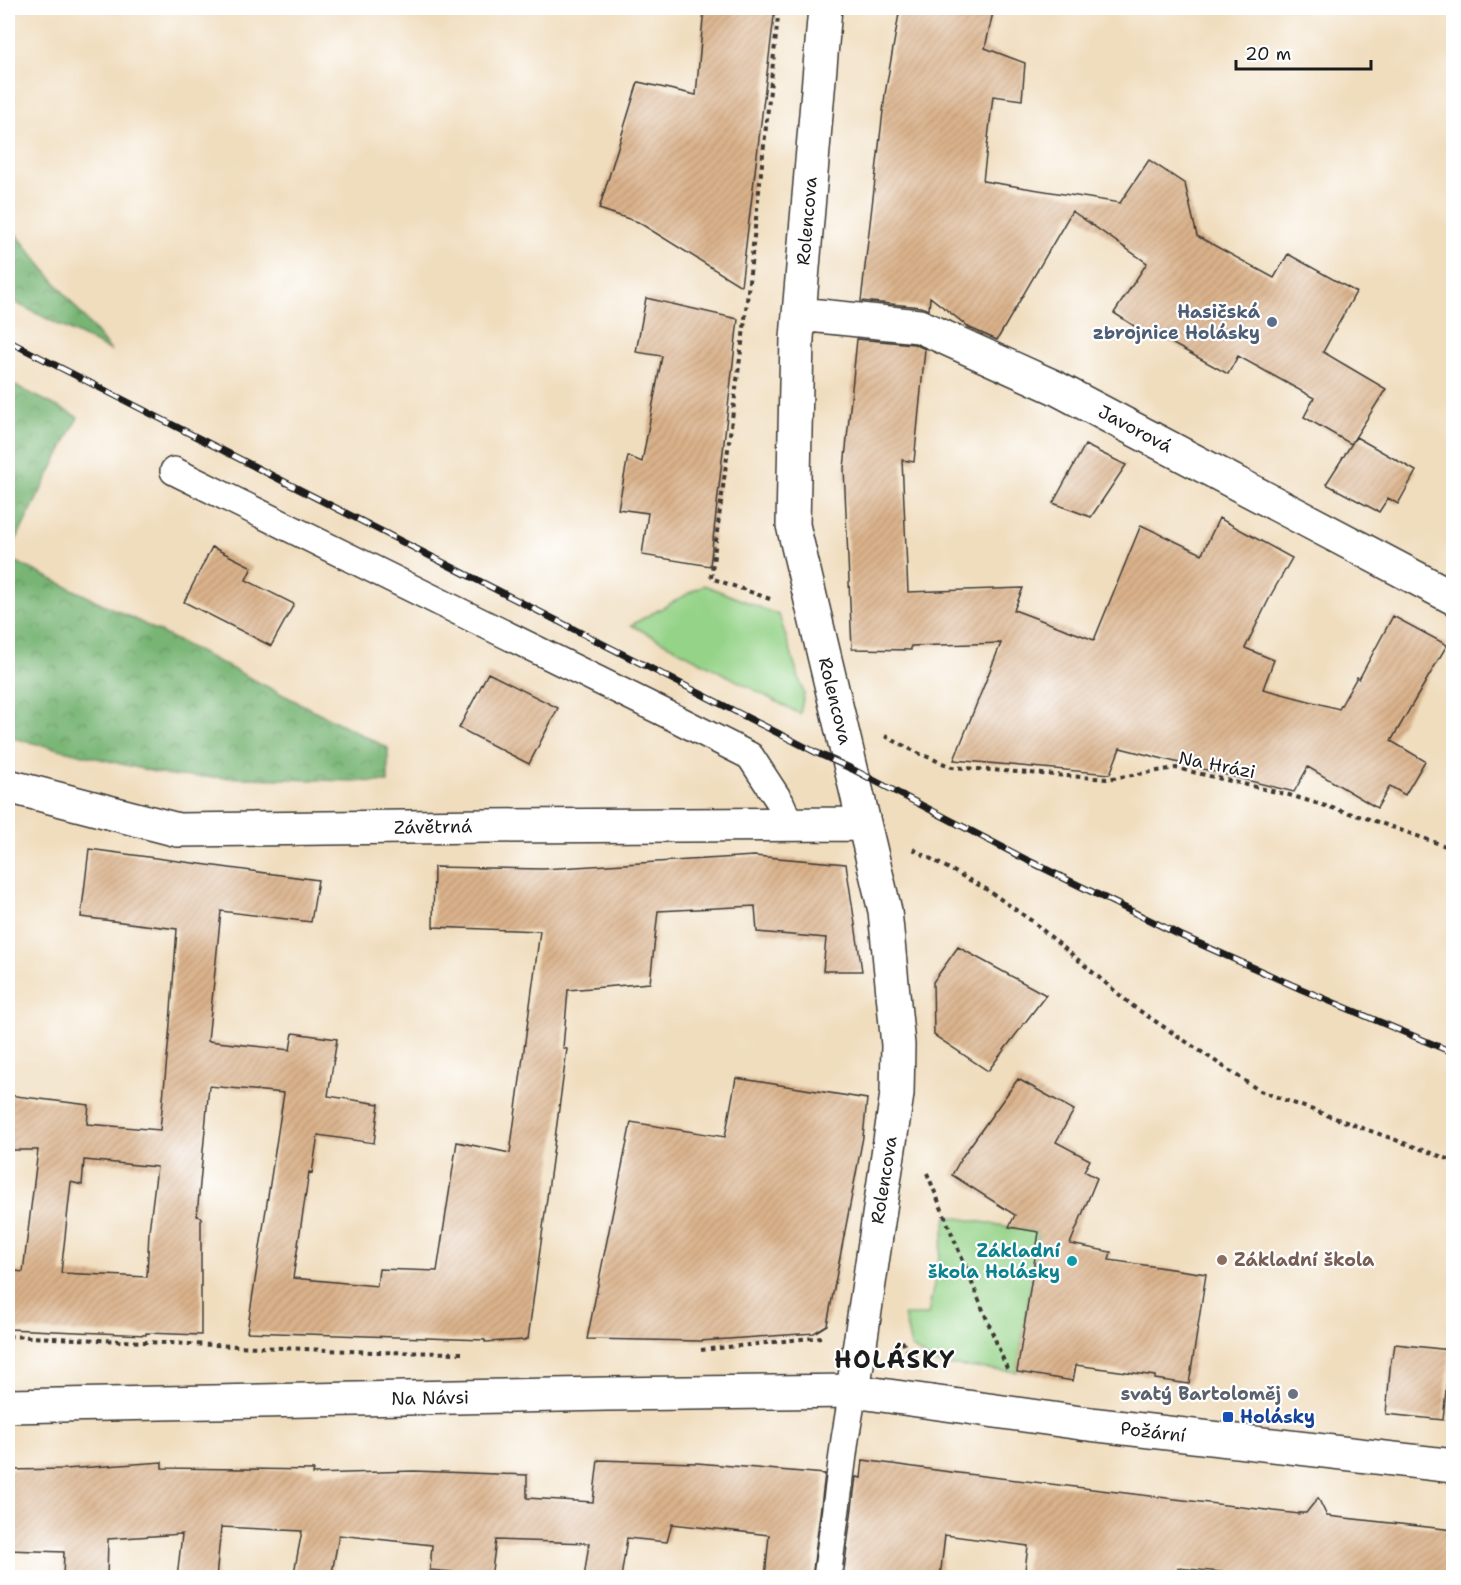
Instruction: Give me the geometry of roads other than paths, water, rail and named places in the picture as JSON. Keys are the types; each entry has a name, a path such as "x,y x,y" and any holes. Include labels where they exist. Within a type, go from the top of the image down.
{"street":[{"name":"Rolencova","path":"825,8 799,314 793,525 885,911 898,1045 897,1095 852,1391"},
{"name":"Javorová","path":"799,314 919,326 1054,387 1454,598"},
{"name":"Závětrná","path":"8,786 178,830 864,824"},
{"name":"Na Návsi","path":"8,1406 852,1391"},
{"name":"Požární","path":"852,1391 1081,1423 1454,1466"}],"lane":[{"path":"174,471 750,756 780,802 790,825"},
{"path":"827,1578 852,1391"}],"railway":[{"path":"8,341 1027,860 1180,935 1454,1053"}],"place":[{"name":"Hasičská zbrojnice Holásky","path":"1272,322"},
{"name":"Základní škola","path":"1222,1260"},
{"name":"Základní škola Holásky","path":"1072,1261"},
{"name":"svatý Bartoloměj","path":"1293,1394"},
{"name":"Holásky","path":"1228,1417"}],"district":[{"name":"HOLÁSKY","path":"895,1360"}]}
